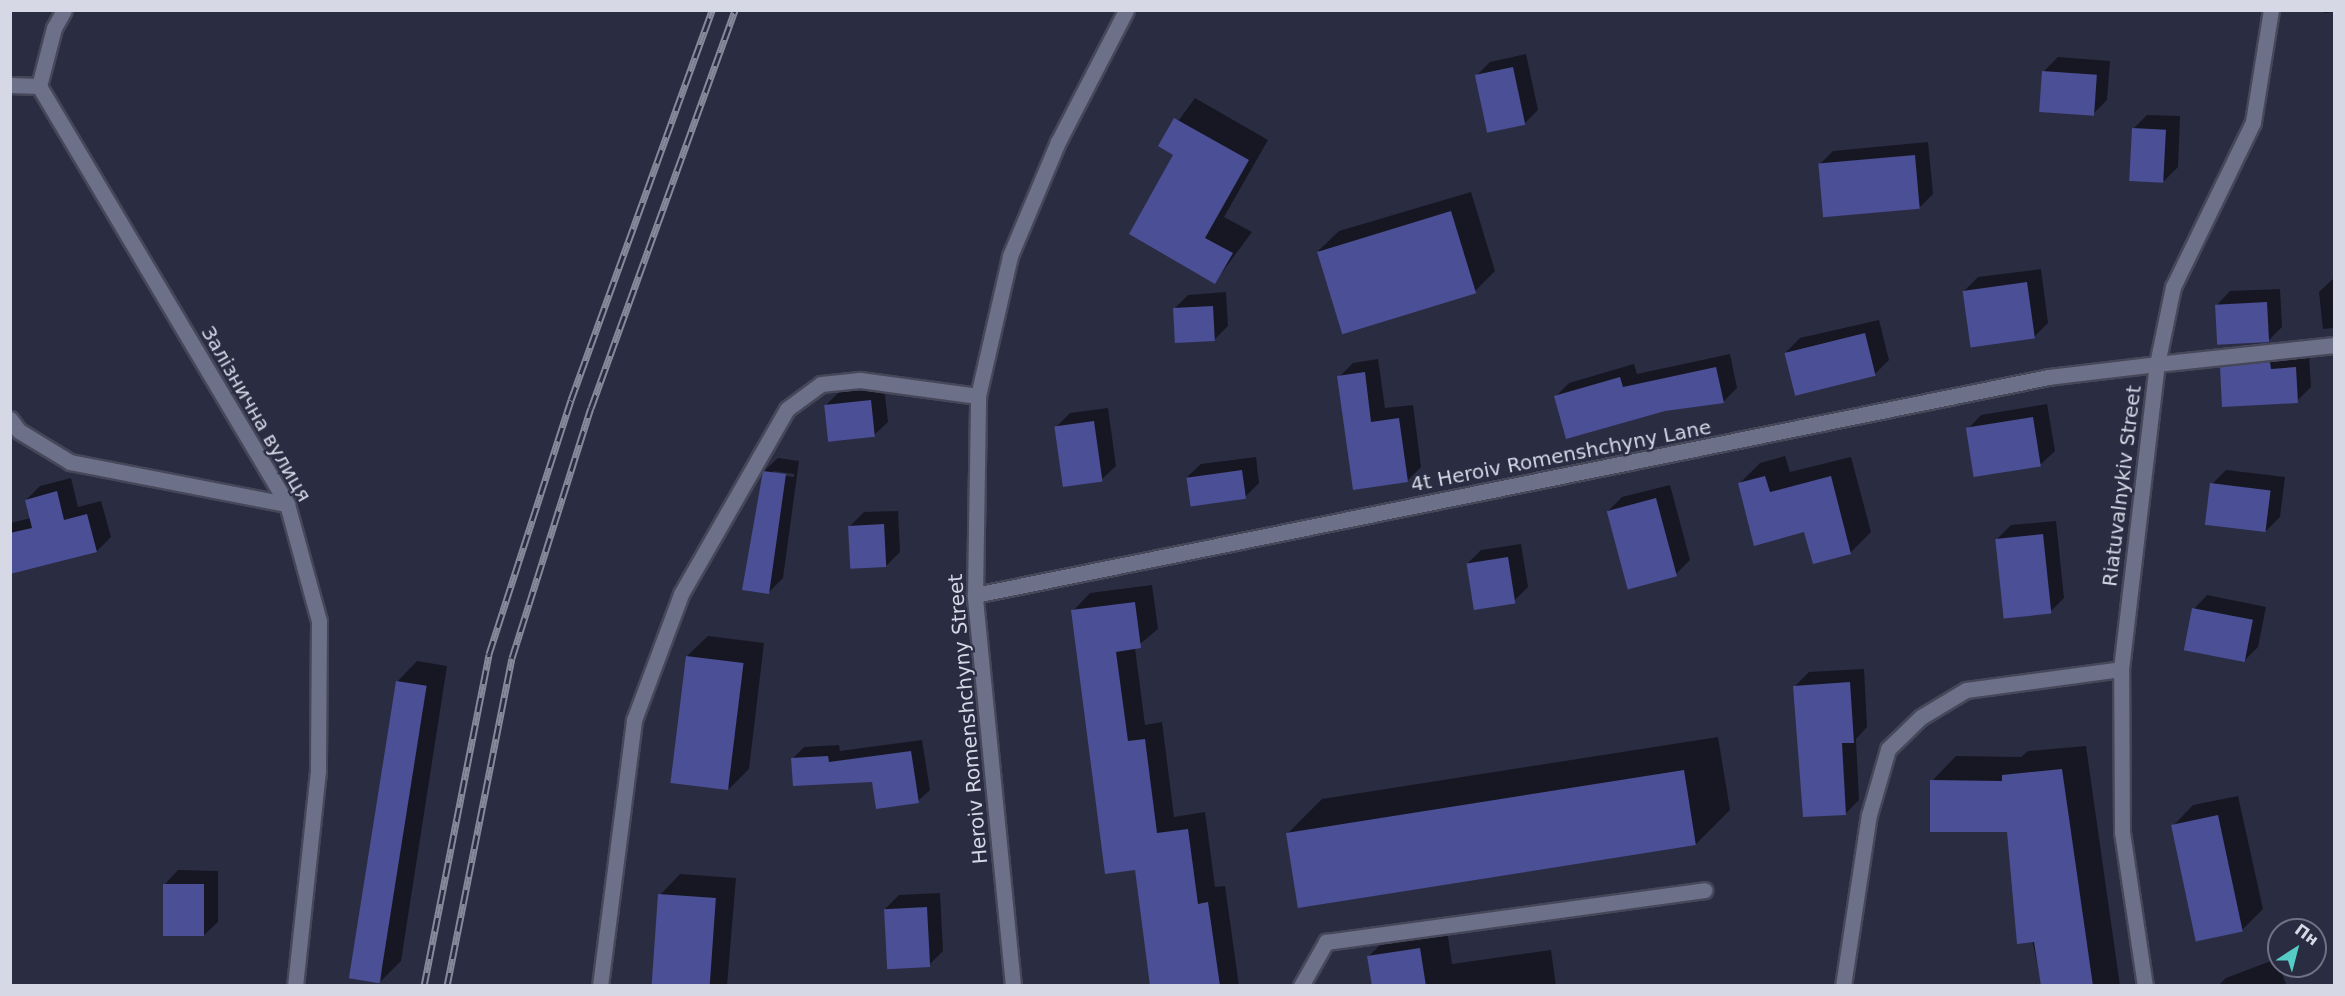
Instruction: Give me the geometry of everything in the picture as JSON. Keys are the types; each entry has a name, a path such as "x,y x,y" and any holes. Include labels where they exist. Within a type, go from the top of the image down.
{"street":[{"path":"10,85 39,86 54,28 64,10"},
{"name":"Heroiv Romenshchyny Street","path":"1012,986 975,595 978,396 1010,256 1058,142 1126,10"},
{"name":"Riatuvalnykiv Street","path":"2145,986 2122,832 2121,669 2157,364 2173,287 2253,122 2271,10"},
{"name":"Залізнична вулиця","path":"39,86 287,504 319,621 318,771 295,986"},
{"name":"4t Heroiv Romenshchyny Lane","path":"975,595 2048,377 2334,345"},
{"path":"600,986 634,720 681,594 787,409 821,384 860,380 978,396"},
{"path":"10,419 19,431 70,462 287,504"},
{"path":"1843,986 1869,815 1888,749 1921,717 1966,690 2121,669"},
{"path":"1302,986 1326,942 1704,890"}],"building":[{"path":"1513,67 1525,125 1487,133 1475,75"},
{"path":"2042,71 2097,75 2094,116 2039,112"},
{"path":"1174,118 1249,160 1205,238 1233,253 1215,284 1129,234 1173,155 1158,146"},
{"path":"2132,128 2166,130 2163,183 2129,181"},
{"path":"1915,155 1920,209 1823,217 1818,163"},
{"path":"1451,211 1476,293 1342,334 1317,252"},
{"path":"2027,282 2035,338 1971,347 1963,291"},
{"path":"2267,302 2269,342 2217,345 2215,305"},
{"path":"1213,306 1215,341 1175,343 1173,308"},
{"path":"1865,333 1876,376 1795,396 1784,353"},
{"path":"2270,362 2271,369 2296,367 2298,403 2222,407 2220,367"},
{"path":"1716,367 1724,403 1665,411 1566,439 1554,396 1620,377 1623,387"},
{"path":"1365,372 1371,422 1399,418 1408,482 1353,490 1337,376"},
{"path":"871,400 875,437 828,442 824,405"},
{"path":"2033,417 2041,466 1974,477 1966,428"},
{"path":"1094,421 1102,481 1063,487 1054,427"},
{"path":"1242,470 1246,499 1191,507 1187,478"},
{"path":"763,471 786,474 769,594 742,590"},
{"path":"1765,476 1770,492 1831,476 1851,554 1813,564 1804,532 1754,546 1738,483"},
{"path":"2210,483 2271,490 2265,532 2205,525"},
{"path":"57,491 64,520 87,514 97,552 10,574 10,533 32,528 25,500"},
{"path":"1656,498 1677,576 1628,589 1607,511"},
{"path":"884,524 886,567 850,569 848,526"},
{"path":"2043,534 2051,614 2004,619 1995,539"},
{"path":"1508,557 1515,603 1474,610 1467,564"},
{"path":"1135,602 1141,648 1116,652 1128,741 1145,739 1157,833 1188,829 1198,904 1208,902 1220,986 1150,986 1135,870 1105,874 1071,610"},
{"path":"2192,608 2253,620 2245,662 2184,650"},
{"path":"686,656 744,663 728,790 670,783"},
{"path":"396,681 427,686 380,983 349,978"},
{"path":"1850,682 1854,743 1842,743 1846,815 1803,817 1793,686"},
{"path":"911,751 919,803 876,809 872,782 793,786 791,758 828,756 829,762"},
{"path":"2062,769 2093,986 2041,986 2034,942 2017,944 2007,832 1930,832 1930,780 2002,781 2002,775"},
{"path":"1684,770 1696,845 1298,908 1286,833"},
{"path":"2218,815 2243,931 2196,941 2171,825"},
{"path":"163,884 204,884 204,936 163,936"},
{"path":"658,894 716,898 710,986 652,986"},
{"path":"927,907 930,967 887,969 884,909"},
{"path":"1420,948 1426,986 1372,986 1367,956"}],"railway":[{"path":"424,986 489,654 571,400 712,10"},
{"path":"447,986 512,658 591,408 735,10"}]}
